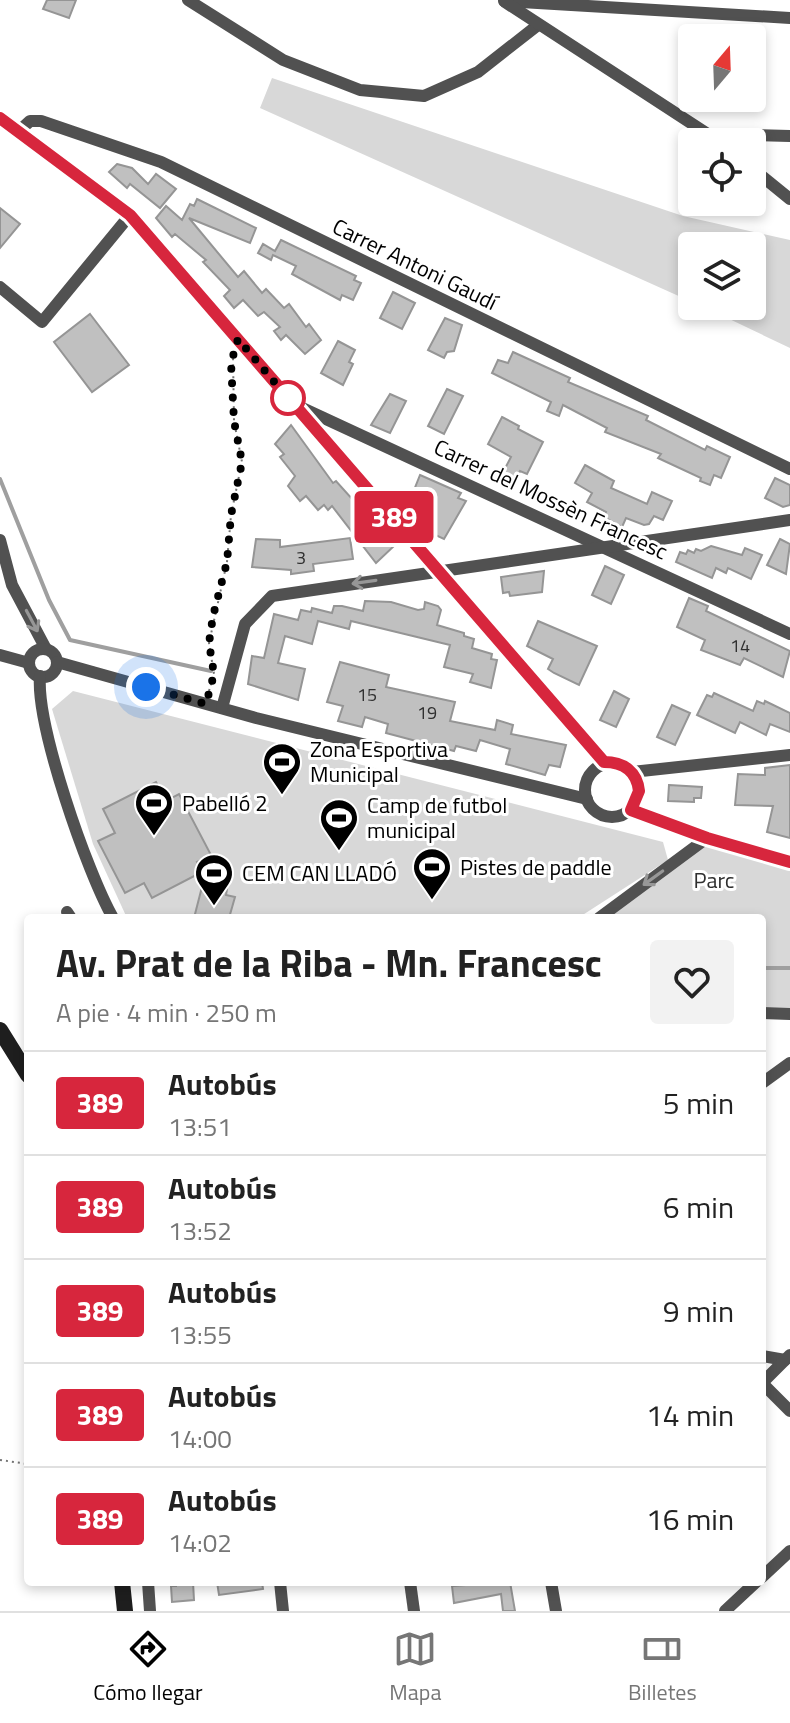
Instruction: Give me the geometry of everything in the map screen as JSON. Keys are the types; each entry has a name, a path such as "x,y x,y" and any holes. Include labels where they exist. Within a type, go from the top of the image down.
{"street":[{"path":"188,0 283,60 360,90 424,96 478,72 538,25"},
{"path":"502,1 699,128"},
{"path":"502,1 790,18"},
{"path":"0,118 130,215 442,571 604,762 618,763 632,772 639,791 631,810 619,818 605,817 592,809 587,799 591,775 604,762"},
{"name":"Carrer Antoni Gaudí","path":"19,131 30,121 41,121 161,162 790,469"},
{"path":"766,137 790,136"},
{"path":"766,179 790,199"},
{"path":"0,287 42,322 130,215"},
{"name":"Carrer del Mossèn Francesc","path":"293,404 609,547 790,634"},
{"path":"222,708 245,624 272,596 790,520"},
{"path":"0,540 12,585 46,649 54,654 57,662 52,673 40,676 32,672 29,663 34,652 46,649"},
{"path":"0,655 29,663"},
{"path":"57,662 206,704 587,799"},
{"path":"40,676 39,693 63,789 111,914"},
{"path":"632,772 790,755"},
{"path":"631,810 707,838 790,862"},
{"path":"604,914 707,838"},
{"path":"766,1013 790,1014"},
{"path":"0,1030 24,1069"},
{"path":"766,1080 790,1063"},
{"path":"766,1356 787,1358"},
{"path":"766,1379 787,1358"},
{"path":"766,1387 790,1411"},
{"path":"766,1573 790,1551"},
{"path":"122,1586 125,1611"},
{"path":"148,1586 150,1611"},
{"path":"280,1586 283,1611"},
{"path":"411,1586 414,1611"},
{"path":"552,1586 556,1611"},
{"path":"725,1611 752,1586"}],"path":[{"path":"206,704 214,674 209,643 213,616 227,562 231,515 242,462 234,421 231,363 238,339"},
{"path":"0,1460 24,1463"}],"green space":[{"path":"272,78 678,216 754,232 678,232 678,296 260,108"},
{"path":"766,235 790,240 790,348 731,320 766,320"},
{"name":"Zona Esportiva Municipal","path":"73,691 663,842 668,860 584,914 125,914 93,844 52,709"},
{"name":"Parc","path":"707,838 790,862 790,1014 766,1013 766,914 604,914"}],"building":[{"path":"47,0 76,0 69,18 43,9"},
{"path":"117,164 132,168 148,184 156,174 176,189 160,208 130,184 127,188 109,172"},
{"path":"197,199 256,228 250,243 189,218 238,277 244,271 262,293 266,289 284,308 289,304 306,327 309,324 321,340 305,354 286,335 281,340 274,331 280,327 264,312 258,316 243,300 234,308 224,296 230,290 203,262 206,260 175,234 172,237 156,218 166,206 182,220 190,204 194,206"},
{"path":"0,208 20,224 0,248"},
{"path":"281,240 356,276 354,280 361,283 353,300 342,295 340,300 292,274 296,266 273,255 271,260 258,253 263,244 275,251"},
{"path":"393,292 415,303 402,329 380,318"},
{"path":"90,314 129,365 92,392 54,342"},
{"path":"445,318 462,325 454,351 447,352 444,358 428,350"},
{"path":"338,341 355,350 349,362 353,364 343,385 321,373"},
{"path":"513,352 570,378 568,382 648,416 646,420 705,450 707,446 730,457 721,478 714,475 710,485 700,481 701,478 658,458 661,454 605,432 607,428 563,405 559,416 547,411 551,402 492,373 498,360 508,363"},
{"path":"447,389 463,396 444,434 428,426"},
{"path":"390,394 406,401 390,433 371,425"},
{"path":"502,417 543,442 527,474 520,471 514,484 500,478 511,457 488,444"},
{"path":"291,425 333,483 336,481 362,510 359,513 374,531 378,527 394,546 376,563 332,506 328,510 324,505 318,510 306,496 300,501 288,486 295,476 280,457 284,454 275,444"},
{"path":"585,465 614,481 611,488 647,504 652,492 672,501 663,520 654,516 649,524 644,525 626,518 622,527 604,517 606,512 587,502 592,493 575,483"},
{"path":"420,475 461,493 458,498 466,501 444,539 418,527 395,501 406,492 412,495"},
{"path":"775,478 790,485 790,505 783,507 765,498"},
{"path":"350,538 353,559 313,564 314,571 291,574 291,570 252,567 256,539 280,540 280,547"},
{"path":"780,539 790,544 786,574 767,565"},
{"path":"711,546 742,555 745,548 762,555 751,579 728,568 726,573 716,568 712,578 676,562 680,552 686,554 688,550 694,553 696,549 701,551"},
{"path":"605,566 624,575 611,604 592,595"},
{"path":"544,571 542,592 510,596 509,592 503,593 501,577"},
{"path":"689,598 708,606 706,611 790,651 783,677 744,658 740,665 701,650 705,640 677,627"},
{"path":"365,601 391,602 418,610 424,609 425,602 438,606 441,610 437,625 464,633 464,636 474,639 472,648 492,654 491,659 497,660 491,688 470,682 473,674 444,667 450,645 351,621 349,629 318,621 312,644 285,636 278,663 305,669 298,700 248,684 252,656 264,658 274,614 298,620 301,610 311,612 312,608 332,613 334,606 363,611"},
{"path":"538,621 597,646 579,685 548,669 553,659 527,646"},
{"path":"340,662 389,675 386,687 455,702 450,721 495,730 497,720 513,725 511,734 566,745 560,767 549,765 545,775 506,764 510,749 480,740 476,751 456,746 454,751 386,733 388,724 365,717 362,727 338,721 343,706 327,702"},
{"path":"614,691 629,699 616,727 600,720"},
{"path":"714,693 753,711 757,701 764,704 765,701 790,713 790,732 770,724 766,735 740,722 735,733 697,715 707,695 712,697"},
{"path":"672,705 690,713 675,745 657,737"},
{"path":"790,765 790,838 767,832 773,806 735,805 738,774 765,775 765,768"},
{"name":"Pabelló 2","path":"156,782 166,801 179,794 211,855 197,862 202,872 152,898 144,883 125,893 98,841 115,833 103,809"},
{"path":"669,785 702,787 701,798 694,798 694,802 668,801"},
{"name":"CEM CAN LLADÓ","path":"203,883 227,889 226,895 235,897 230,914 195,914"},
{"path":"171,1586 193,1586 194,1600 172,1602"},
{"path":"218,1586 263,1586 263,1589 219,1595"},
{"path":"452,1586 511,1586 515,1611 503,1611 501,1594 454,1603"}],"waterway":[{"path":"0,479 49,600 70,640 211,671"},
{"path":"766,968 790,968"}],"bus line":[{"name":"389","path":"0,118 130,215 460,592 604,762 618,763 632,772 639,785 639,798 631,810 707,838 790,862"}],"place":[{"name":"Zona Esportiva Municipal","path":"282,796"},
{"name":"Pabelló 2","path":"154,837"},
{"name":"Camp de futbol municipal","path":"339,852"},
{"name":"Pistes de paddle","path":"432,901"},
{"name":"CEM CAN LLADÓ","path":"214,907"}],"route":[{"path":"146,687 206,704 214,674 209,643 227,562 235,487 242,462 234,421 231,363 238,339 288,398"}]}
